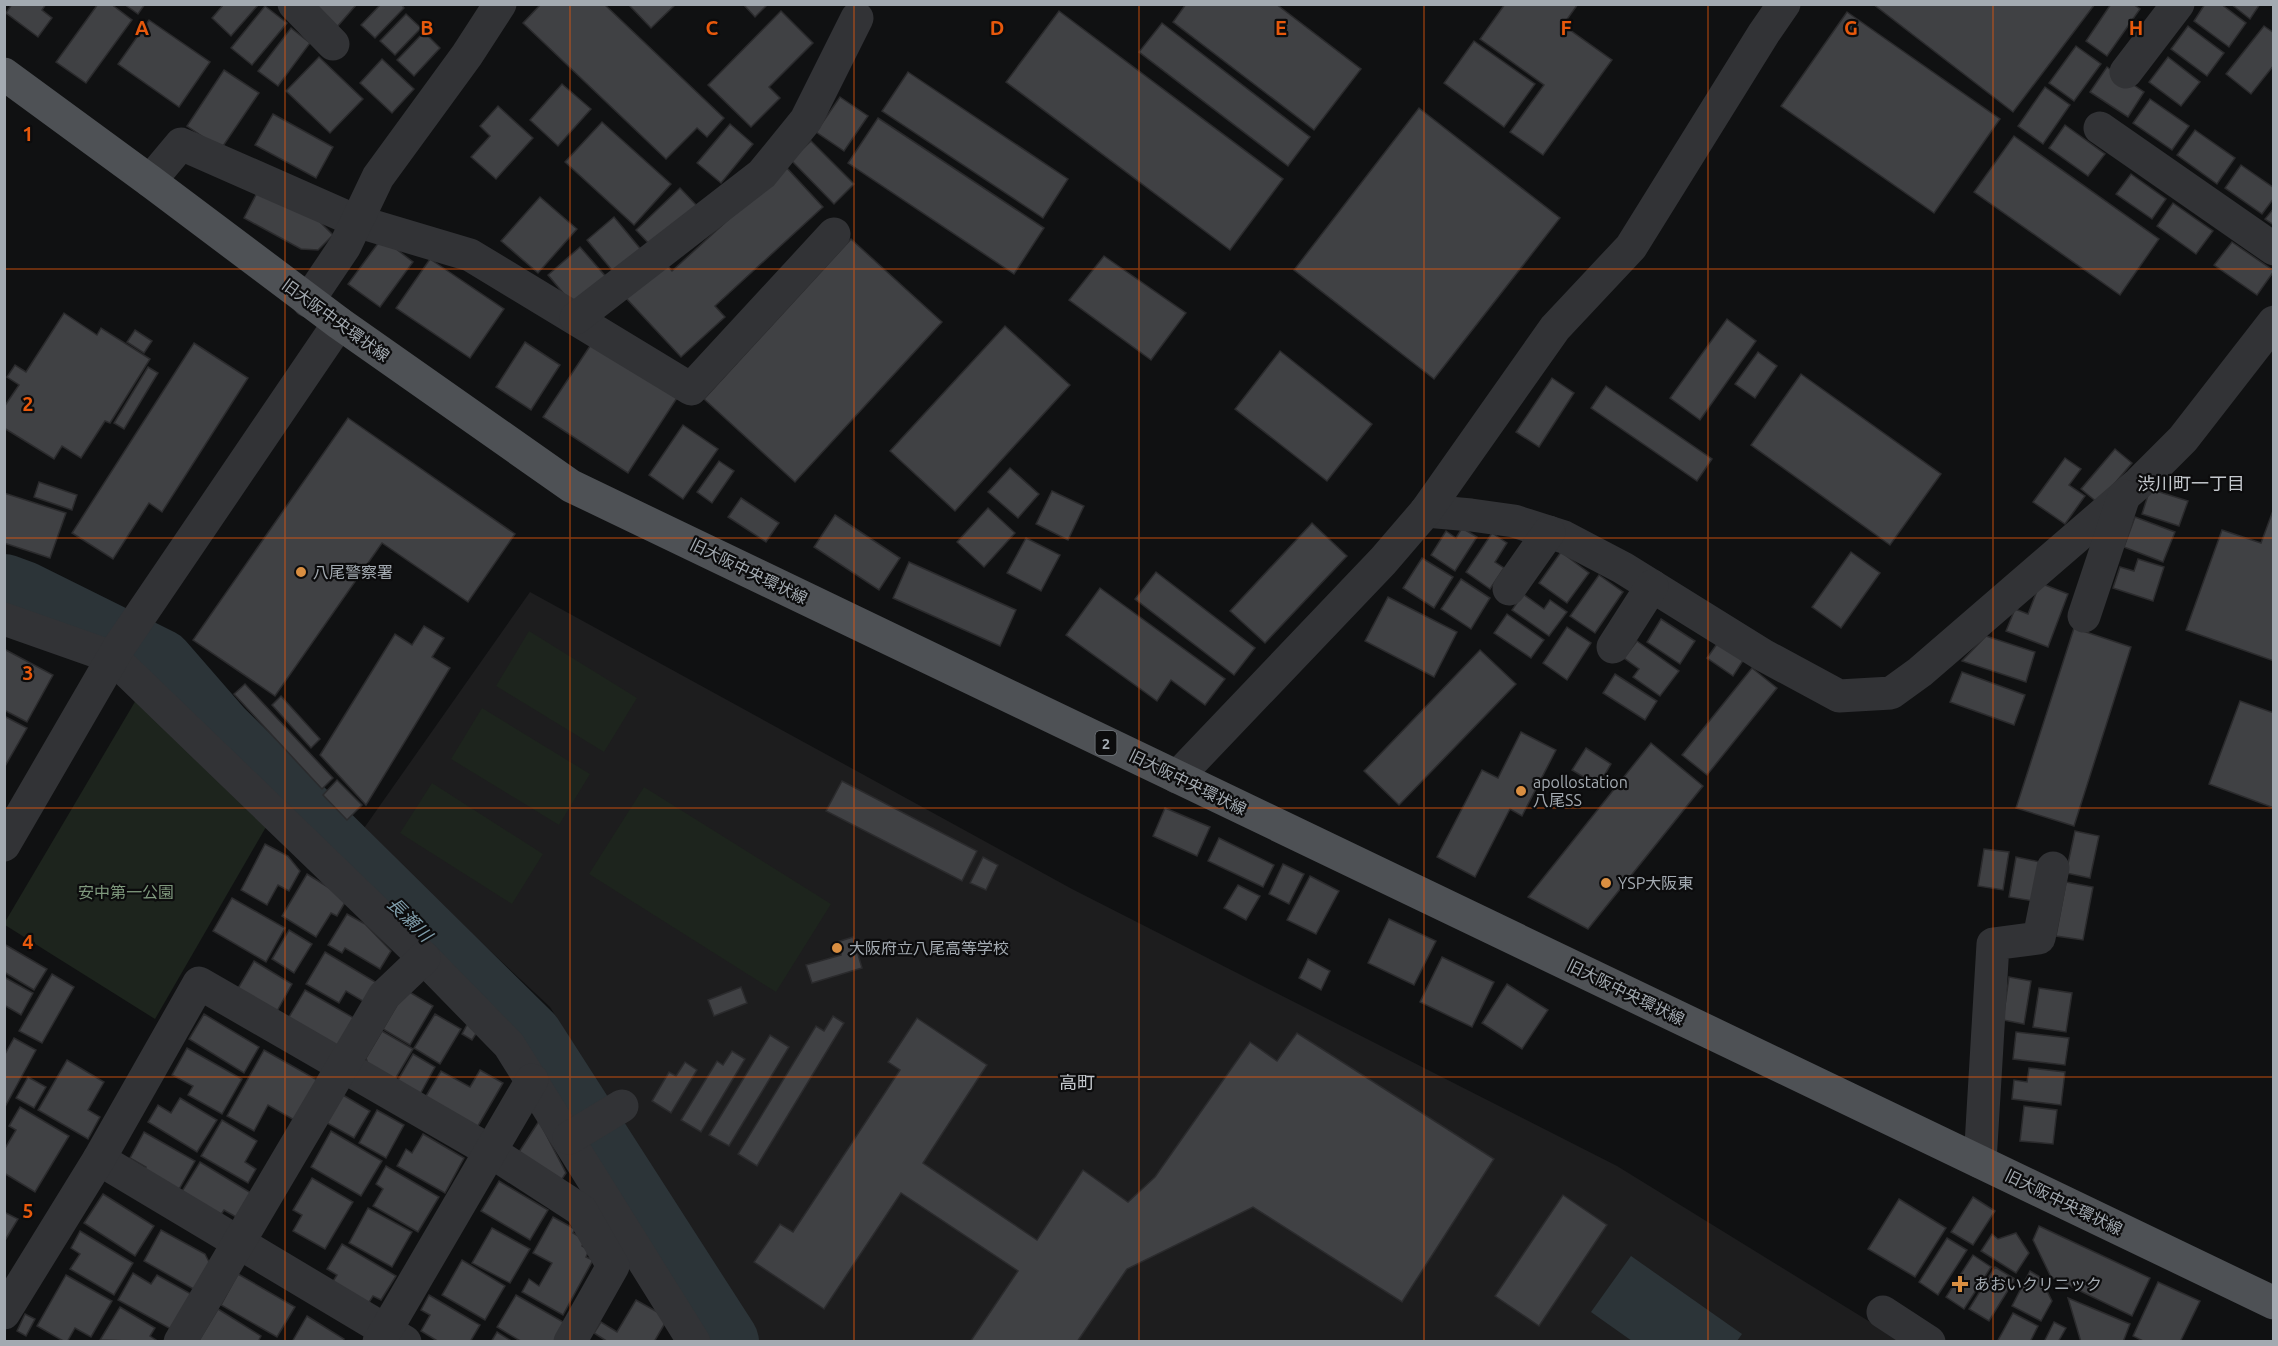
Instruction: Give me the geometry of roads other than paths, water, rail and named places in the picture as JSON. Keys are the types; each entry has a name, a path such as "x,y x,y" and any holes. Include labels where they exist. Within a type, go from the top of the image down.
{"main road":[{"name":"旧大阪中央環状線","path":"4,74 308,301 571,486 2274,1303"}],"street":[{"path":"294,4 333,44"},
{"path":"308,301 345,246 378,177 467,55 500,4"},
{"path":"1177,777 1383,561 1426,512 1555,328 1631,247 1784,4"},
{"path":"2126,72 2178,4"},
{"path":"576,318 762,174 806,120 856,9"},
{"path":"2100,128 2274,249"},
{"path":"150,181 181,144 356,221 470,255 691,389 834,234"},
{"path":"1426,512 1514,521 1564,537 1652,586 1763,655 1839,696 1892,693 1920,672 2124,496 2183,439 2274,322"},
{"path":"4,845 115,652 339,323"},
{"path":"2084,616 2124,496"},
{"path":"1509,589 1549,532"},
{"path":"1613,647 1652,586"},
{"path":"4,620 115,652 509,1045 571,1137 694,1341"},
{"path":"1980,1162 1993,944 2039,938 2053,868"},
{"path":"180,1341 384,996 424,958"},
{"path":"4,1312 99,1159 199,983 490,1151 581,1210 613,1266 570,1341"},
{"path":"99,1159 390,1338 490,1151 532,1080"},
{"path":"571,1137 612,1112"},
{"path":"1883,1312 1929,1341"}],"waterway":[{"name":"長瀬川","path":"4,588 23,595 160,663 220,732 529,1037 725,1342"}],"place":[{"name":"八尾警察署","path":"301,572"},
{"name":"apollostation 八尾SS","path":"1521,791"},
{"name":"YSP大阪東","path":"1606,883"},
{"name":"大阪府立八尾高等学校","path":"837,948"},
{"name":"あおいクリニック","path":"1960,1284"}],"district":[{"name":"渋川町一丁目","path":"2191,483"},
{"name":"高町","path":"1077,1082"}],"park label":[{"name":"安中第一公園","path":"126,892"}]}
